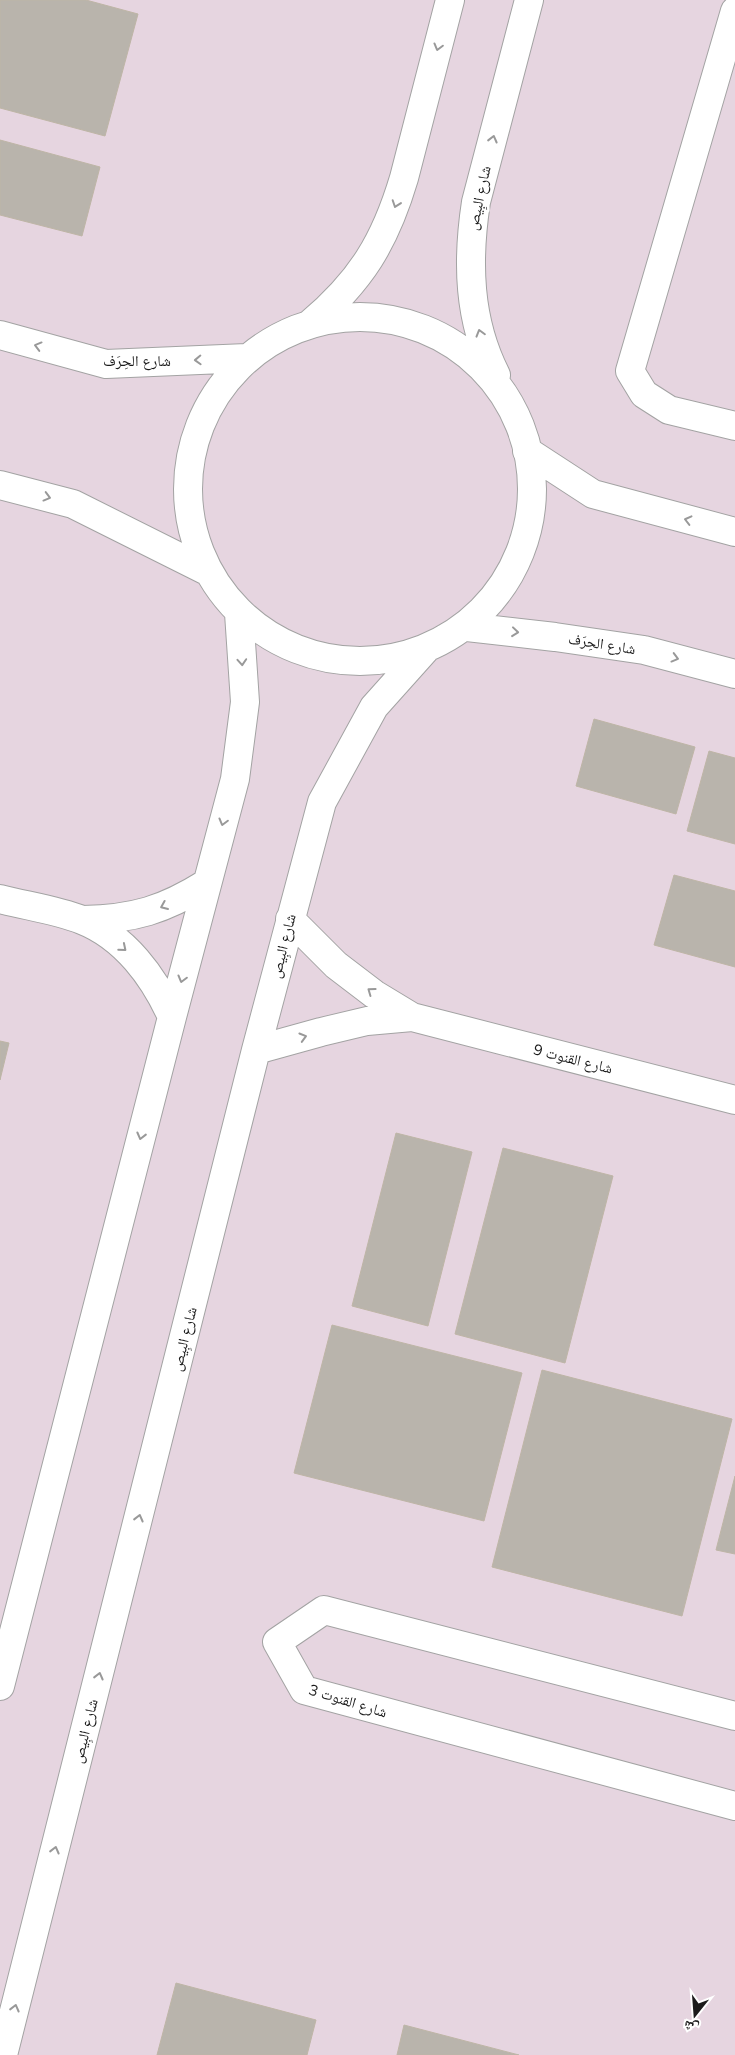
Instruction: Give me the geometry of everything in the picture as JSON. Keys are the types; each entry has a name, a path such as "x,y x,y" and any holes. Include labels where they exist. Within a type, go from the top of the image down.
{"street":[{"path":"310,324 333,304 353,282 371,258 385,231 404,178 450,0"},
{"name":"شارع البِيص","path":"505,394 490,364 472,301 471,235 476,202 528,0"},
{"path":"735,11 630,371 644,394 670,410 735,426"},
{"path":"364,316 419,326 468,353 505,394 520,422 527,451 534,500 524,548 501,592 467,626 425,650 376,662 327,659 280,642 239,613 208,571 189,516 189,458 210,403 247,358 276,338 310,324 364,316"},
{"name":"شارع الحِرَف","path":"0,335 106,364 247,358"},
{"path":"527,451 593,494 735,532"},
{"path":"0,485 73,504 208,571"},
{"path":"0,1686 235,779 245,702 239,613"},
{"name":"شارع الحِرَف","path":"467,626 555,636 644,650 735,674"},
{"name":"شارع البِيص","path":"3,2055 256,1050 322,802 374,707 425,650"},
{"path":"0,899 83,920 118,918 161,908 185,897 207,883"},
{"name":"شارع القنوت 9","path":"290,919 336,964 374,994 412,1017 735,1100"},
{"path":"83,920 128,951 146,970 161,993 172,1017"},
{"name":"شارع القنوت 9","path":"256,1050 367,1021 412,1017"},
{"name":"شارع القنوت 3","path":"735,1716 324,1610 277,1642 304,1690 735,1806"}],"shaded area":[{"path":"0,0 735,0 735,2055 0,2055"}],"building":[{"path":"0,0 86,0 138,14 105,136 0,108"},
{"path":"0,140 100,167 82,236 0,215"},
{"path":"594,719 695,747 676,814 576,786"},
{"path":"709,751 735,758 735,844 687,831"},
{"path":"674,875 735,891 735,967 654,945"},
{"path":"0,1041 9,1043 0,1080"},
{"path":"396,1133 472,1152 428,1326 352,1306"},
{"path":"503,1148 613,1176 565,1363 455,1334"},
{"path":"332,1325 522,1373 484,1521 294,1473"},
{"path":"542,1370 732,1419 682,1616 492,1567"},
{"path":"735,1476 735,1554 716,1550"},
{"path":"176,1983 316,2020 307,2055 157,2055"},
{"path":"404,2025 519,2055 397,2055"}]}
